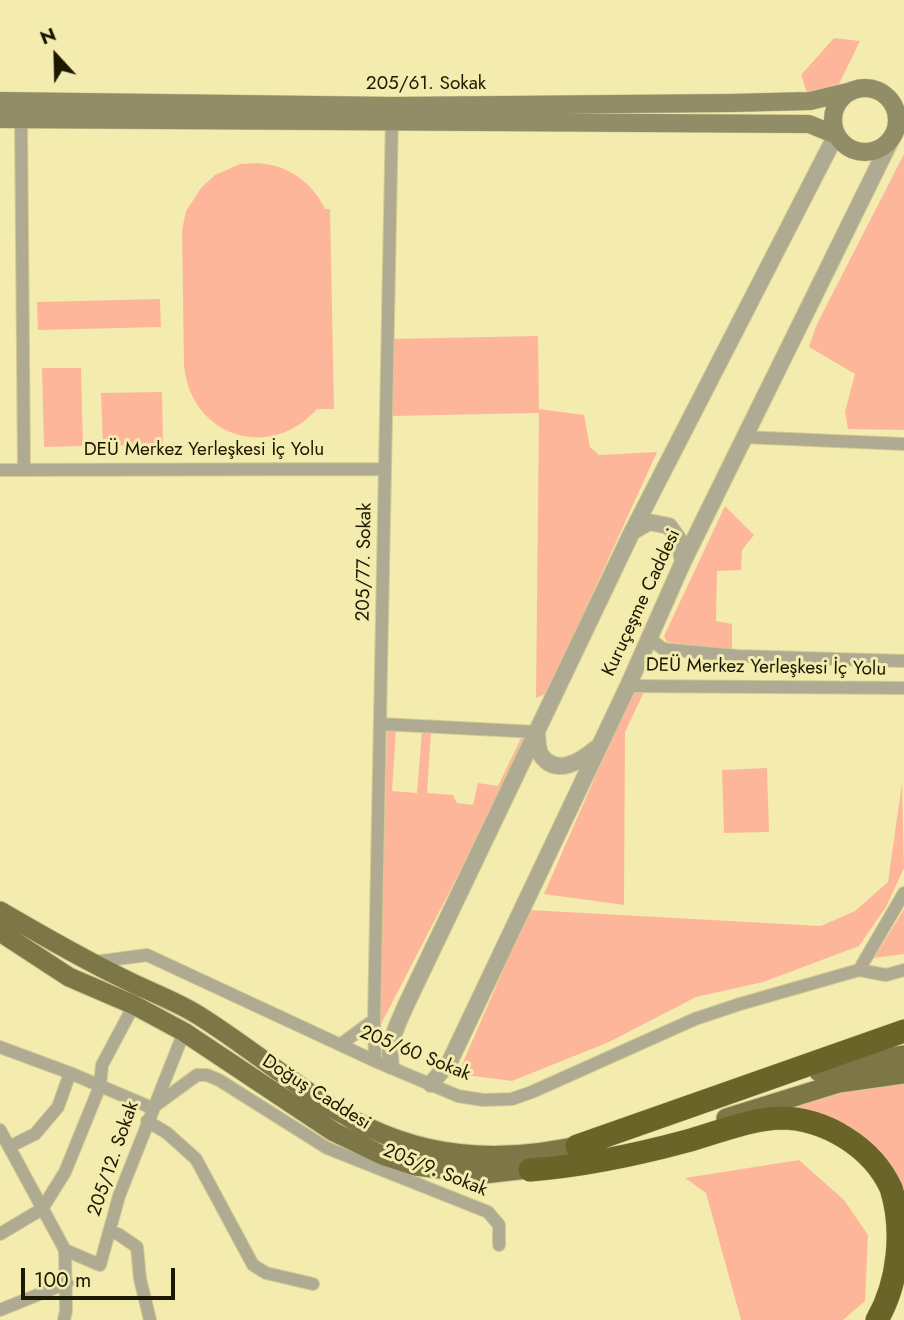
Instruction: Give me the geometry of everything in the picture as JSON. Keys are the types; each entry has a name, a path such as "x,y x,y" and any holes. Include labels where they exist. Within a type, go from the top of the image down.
{"highway":[{"path":"577,1146 904,1031"},
{"path":"530,1170 575,1167 779,1118 813,1124 851,1140 885,1173 896,1197 901,1227 898,1268 889,1300 877,1320"}],"main road":[{"path":"883,94 891,101 897,119 898,135 877,150 858,152 842,143 836,135 833,115 842,97 852,91 868,88 883,94 904,108"},
{"name":"205/61. Sokak","path":"0,119 392,114 810,101 852,91"},
{"name":"205/61. Sokak","path":"0,101 809,124 836,135"},
{"name":"Doğuş Caddesi","path":"0,911 88,961 197,1014 330,1106 380,1133 427,1149 468,1156 518,1154 577,1146 629,1134 841,1065 904,1055"},
{"name":"Doğuş Caddesi","path":"0,932 69,977 134,1005 184,1032 334,1132 382,1155 415,1166 484,1174 530,1170 622,1149 839,1083 904,1073"}],"street":[{"name":"205/77. Sokak","path":"383,1063 374,1020 392,114"},
{"path":"21,120 24,470"},
{"name":"Kuruçeşme Caddesi","path":"383,1063 389,1054 391,1039 632,532 836,135"},
{"name":"Kuruçeşme Caddesi","path":"431,1084 450,1061 628,686 683,562 898,135"},
{"path":"744,437 904,443"},
{"name":"DEÜ Merkez Yerleşkesi İç Yolu","path":"0,470 385,469"},
{"path":"632,532 649,522 670,526 679,540 683,562"},
{"name":"DEÜ Merkez Yerleşkesi İç Yolu","path":"648,637 663,649 737,656 904,661"},
{"name":"DEÜ Merkez Yerleşkesi İç Yolu","path":"628,686 904,688"},
{"path":"381,724 537,732 540,754 550,763 566,766 580,762 599,745"},
{"path":"904,893 859,970 886,975 904,970"},
{"name":"205/60 Sokak","path":"88,961 121,960 147,955 458,1096 484,1100 512,1099 695,1020 740,1004 859,970"},
{"path":"121,960 119,969 128,981"},
{"name":"205/12. Sokak","path":"0,1234 42,1209 65,1171 100,1086 102,1065 134,1005"},
{"path":"341,1044 374,1020"},
{"name":"205/12. Sokak","path":"65,1250 100,1265 119,1196 184,1032"},
{"path":"0,1047 152,1108"},
{"path":"9,1147 35,1134 58,1107 70,1073"},
{"name":"205/9. Sokak","path":"152,1108 197,1075 207,1075 327,1148 488,1212 499,1225 499,1245"},
{"path":"147,1121 167,1133 196,1159 253,1265 266,1273 313,1284"},
{"path":"0,1130 65,1250 64,1320"},
{"path":"109,1232 118,1234 137,1247 140,1279 150,1320"},
{"path":"0,1310 66,1283"}],"shaded area":[{"path":"834,38 860,41 836,90 809,99 801,75"},
{"path":"904,154 904,430 848,429 845,412 855,374 809,347 817,324"},
{"path":"259,163 289,171 313,190 325,209 330,209 334,409 317,409 298,425 277,435 256,437 236,434 217,425 201,410 190,390 184,366 182,230 186,211 201,188 215,175 240,164"},
{"path":"160,299 161,327 38,330 37,302"},
{"path":"538,336 539,409 584,415 590,447 599,455 657,452 560,665 545,694 536,698 539,413 391,416 389,339"},
{"path":"42,368 81,368 83,446 44,447"},
{"path":"162,392 163,444 103,446 101,393"},
{"path":"725,506 754,535 742,550 741,570 717,571 716,621 732,624 732,650 667,642 664,636"},
{"path":"633,690 644,692 625,732 624,905 544,894"},
{"path":"387,728 396,728 392,791 417,793 422,730 431,731 427,793 453,795 457,803 473,805 478,783 498,786 522,736 530,736 380,1026"},
{"path":"767,768 769,832 724,833 722,770"},
{"path":"902,783 904,868 886,907 859,946 763,982 696,997 609,1042 512,1081 458,1074 529,910 821,926 855,911 888,882"},
{"path":"904,909 904,954 874,958"},
{"path":"879,1079 904,1080 904,1203 869,1144 763,1111"},
{"path":"799,1160 844,1200 868,1235 865,1301 843,1320 741,1320 706,1193 685,1178"}]}
